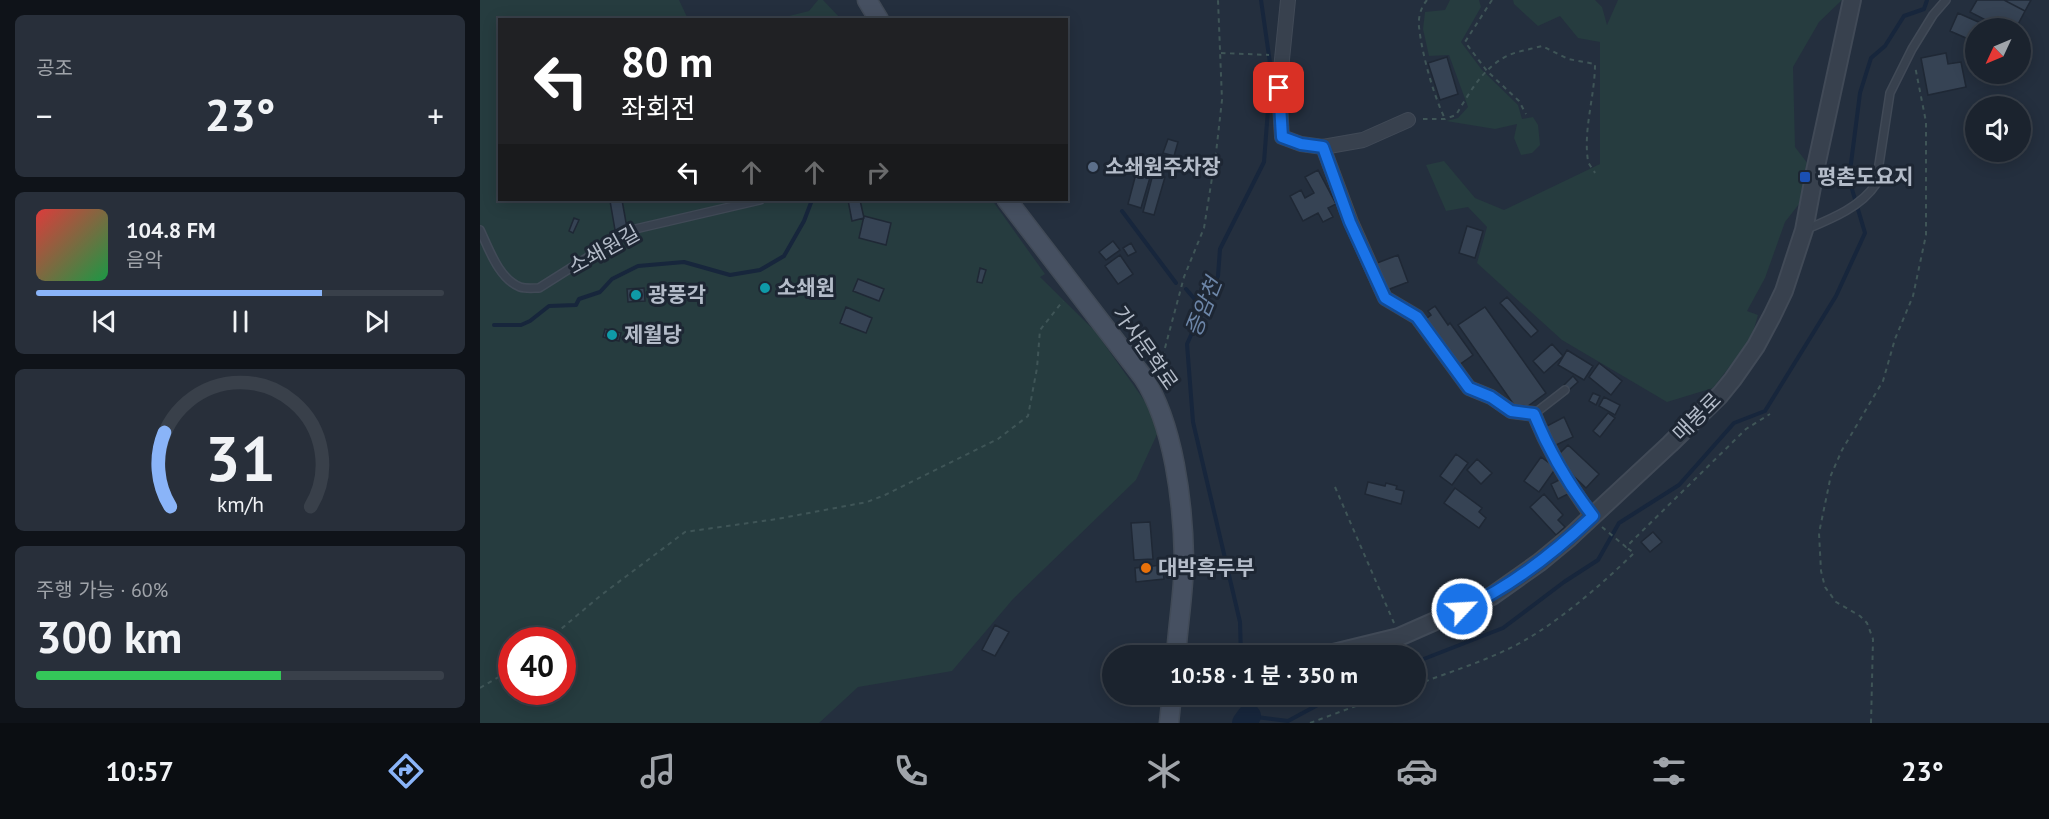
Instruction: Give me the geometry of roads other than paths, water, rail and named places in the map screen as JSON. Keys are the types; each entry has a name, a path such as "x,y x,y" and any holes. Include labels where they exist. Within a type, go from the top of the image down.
{"main road":[{"path":"867,0 878,18"},
{"name":"가사문학로","path":"1009,201 1154,394 1165,422 1181,519 1184,561 1177,645"},
{"path":"1169,723 1171,705"}],"street":[{"path":"1288,0 1279,88 1282,137 1301,144 1323,147 1363,140 1408,120"},
{"name":"매봉로","path":"1367,645 1400,637 1492,596 1540,562 1596,520 1720,395 1733,379 1756,346 1784,291 1804,230 1852,0"},
{"path":"1323,147 1350,222 1385,298 1417,317 1469,388 1491,397 1511,411 1534,414 1545,441 1572,489 1596,520"}],"lane":[{"path":"1804,230 1829,220 1869,195 1876,184 1890,93 1912,49 1933,15 1946,0"},
{"name":"소쇄원길","path":"480,230 494,260 508,280 521,287 539,288 631,230 756,201"},
{"path":"1534,414 1565,390"}],"waterway":[{"name":"증암천","path":"1241,645 1240,622 1193,422 1187,344 1218,276 1220,249 1264,162 1271,70 1261,0"},
{"path":"1426,658 1503,628 1564,582 1598,560 1619,523 1679,485 1734,423 1765,411 1836,296 1865,233 1849,179 1860,93 1871,58 1885,46 1904,16 1924,9 1927,0"},
{"path":"494,325 521,325 549,306 576,305 579,299 600,292 612,279 638,266 684,262 730,275 760,270 784,256 804,221 812,201"},
{"path":"1122,211 1176,283"},
{"path":"1186,289 1204,310"},
{"path":"1247,705 1249,716 1288,721 1318,705"},
{"name":"증암천","path":"1244,723 1249,716"}],"place":[{"name":"소쇄원주차장","path":"1093,167"},
{"name":"평촌도요지","path":"1805,177"},
{"name":"소쇄원","path":"765,288"},
{"name":"광풍각","path":"636,295"},
{"name":"제월당","path":"612,335"},
{"name":"대박흑두부","path":"1146,568"}]}
